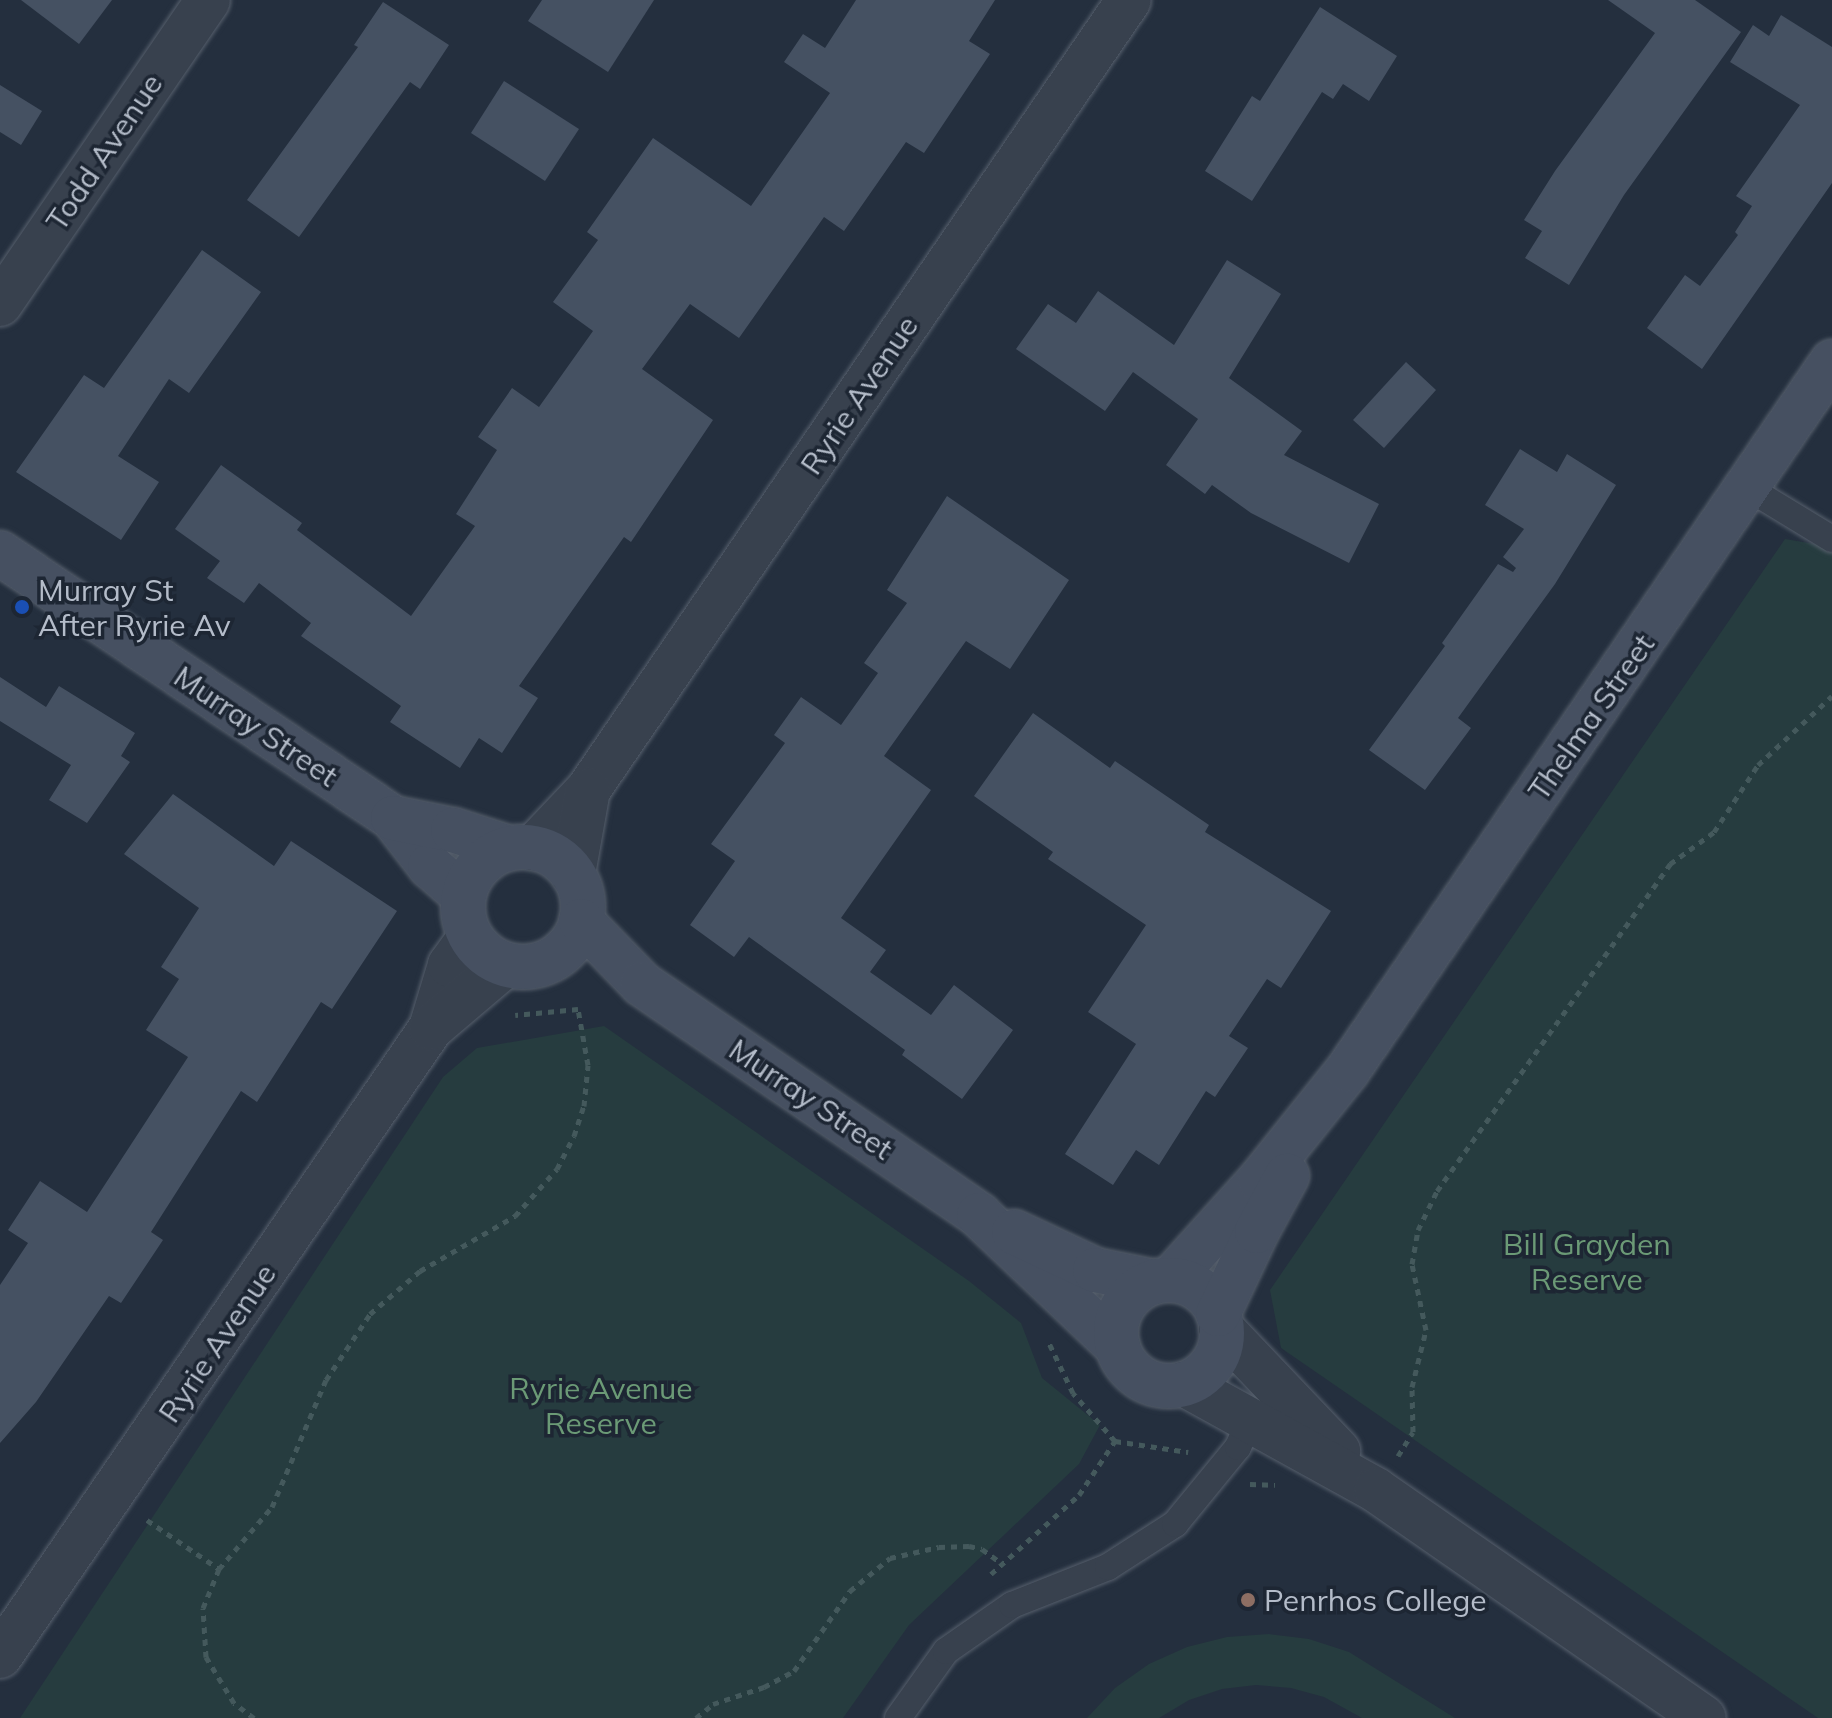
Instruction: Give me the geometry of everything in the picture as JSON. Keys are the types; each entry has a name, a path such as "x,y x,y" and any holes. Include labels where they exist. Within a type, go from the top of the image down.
{"main road":[{"name":"Thelma Street","path":"1163,1281 1260,1180 1348,1070 1832,362"},
{"name":"Murray Street","path":"0,553 393,818 467,916"},
{"name":"Murray Street","path":"393,818 521,848"},
{"path":"521,848 556,856 573,874 582,896 581,921 571,945 553,960 529,967 505,965 484,954 467,916 472,874 488,858 521,848"},
{"name":"Murray Street","path":"581,921 642,984 979,1215 1095,1270 1163,1281"},
{"name":"Murray Street","path":"553,960 642,984"},
{"name":"Thelma Street","path":"1220,1321 1257,1231 1348,1070"},
{"name":"Murray Street","path":"979,1215 1118,1347"},
{"path":"1163,1281 1199,1290 1220,1321 1220,1346 1213,1362 1200,1376 1184,1384 1167,1386 1135,1375 1118,1347 1116,1331 1119,1314 1140,1289 1163,1281"}],"street":[{"name":"Todd Avenue","path":"0,304 208,0"},
{"name":"Ryrie Avenue","path":"521,848 588,790 1129,0"},
{"name":"Ryrie Avenue","path":"573,874 588,790"},
{"name":"Ryrie Avenue","path":"431,1028 467,916"},
{"name":"Ryrie Avenue","path":"0,1656 431,1028 505,965"},
{"path":"1220,1321 1376,1490"},
{"path":"1184,1384 1251,1418 1376,1490 1704,1718"}],"lane":[{"path":"1748,488 1832,539"},
{"path":"898,1718 946,1651 1012,1605 1108,1567 1175,1524 1238,1447 1251,1418"}],"path":[{"path":"1376,1490 1413,1432 1412,1387 1426,1330 1412,1264 1418,1230 1437,1191 1670,864 1714,832 1758,765 1832,696"},
{"path":"254,1718 234,1703 206,1657 203,1608 219,1569 272,1507 326,1380 370,1314 420,1271 515,1216 549,1180 574,1136 584,1106 588,1065 578,1009 503,1016"},
{"path":"981,1586 1001,1563 1079,1495 1115,1441 1073,1393 1046,1337"},
{"path":"112,1496 219,1569"},
{"path":"696,1718 713,1704 764,1687 794,1671 850,1591 890,1558 939,1547 969,1546 982,1549 1001,1563"}],"green space":[{"name":"Bill Grayden Reserve","path":"1785,539 1832,547 1832,1718 1818,1718 1281,1348 1270,1290"},
{"name":"Ryrie Avenue Reserve","path":"604,1026 969,1281 1021,1323 1042,1378 1100,1425 1079,1464 909,1625 843,1718 20,1718 443,1077 477,1048"},
{"path":"1269,1634 1309,1639 1349,1652 1455,1718 1362,1718 1324,1697 1291,1688 1256,1685 1222,1689 1189,1700 1159,1718 1087,1718 1115,1688 1149,1664 1187,1647 1227,1637"}],"building":[{"path":"21,0 112,0 79,44"},
{"path":"542,0 654,0 608,72 528,21"},
{"path":"856,0 995,0 969,41 990,54 924,153 906,142 844,231 824,217 739,338 690,304 642,369 713,420 631,542 624,537 519,686 538,698 502,753 479,738 460,768 390,722 401,706 301,636 311,623 259,583 244,603 207,578 220,561 175,529 221,465 302,523 297,530 411,616 475,526 456,514 497,450 478,437 512,388 539,407 593,331 553,302 598,240 587,232 653,138 751,206 830,93 784,62 803,34 825,48"},
{"path":"1608,0 1695,0 1741,32 1624,195 1569,285 1525,258 1542,231 1524,220 1555,171 1655,33"},
{"path":"383,2 449,45 420,89 410,82 299,237 247,200 358,47 354,45"},
{"path":"1320,7 1397,56 1369,101 1343,84 1333,99 1322,92 1252,201 1205,171 1252,96 1260,101"},
{"path":"1781,15 1832,47 1832,183 1702,369 1647,328 1685,275 1700,286 1738,235 1735,232 1752,206 1736,196 1800,105 1730,62 1753,25 1769,36"},
{"path":"504,81 579,129 545,181 471,133"},
{"path":"0,85 42,111 21,145 0,132"},
{"path":"202,250 261,292 189,393 169,379 118,456 159,482 121,540 16,472 84,375 104,388"},
{"path":"1227,260 1281,294 1229,378 1302,431 1284,455 1379,504 1349,563 1251,513 1212,485 1205,494 1166,465 1198,419 1133,372 1105,411 1016,349 1048,304 1076,323 1098,291 1174,345"},
{"path":"1406,362 1436,390 1384,448 1353,420"},
{"path":"1520,449 1557,472 1567,454 1616,485 1555,584 1458,718 1471,728 1425,790 1369,750 1445,646 1442,643 1498,564 1513,572 1516,568 1503,557 1524,529 1485,505"},
{"path":"947,496 1069,580 1010,669 966,641 884,756 931,790 841,918 886,950 870,972 931,1015 954,985 1013,1030 962,1099 902,1055 905,1050 749,937 734,957 690,925 735,861 711,844 785,743 774,735 801,697 841,725 878,673 864,663 907,603 887,590"},
{"path":"0,677 46,707 59,686 135,733 121,756 130,762 87,823 49,800 71,765 0,721"},
{"path":"1033,713 1110,768 1115,761 1209,825 1205,832 1331,911 1281,988 1267,979 1229,1036 1248,1048 1215,1097 1206,1091 1159,1165 1136,1150 1113,1185 1065,1154 1136,1044 1088,1012 1146,925 1048,859 1053,852 974,796"},
{"path":"173,794 274,866 291,841 397,911 332,1009 321,1002 257,1102 241,1091 151,1232 163,1240 121,1303 109,1296 36,1402 0,1443 0,1285 28,1243 8,1230 40,1181 87,1212 188,1057 146,1030 179,979 161,967 199,908 124,854"}],"place":[{"name":"Murray St After Ryrie Av","path":"22,607"},
{"name":"Penrhos College","path":"1248,1600"}]}
